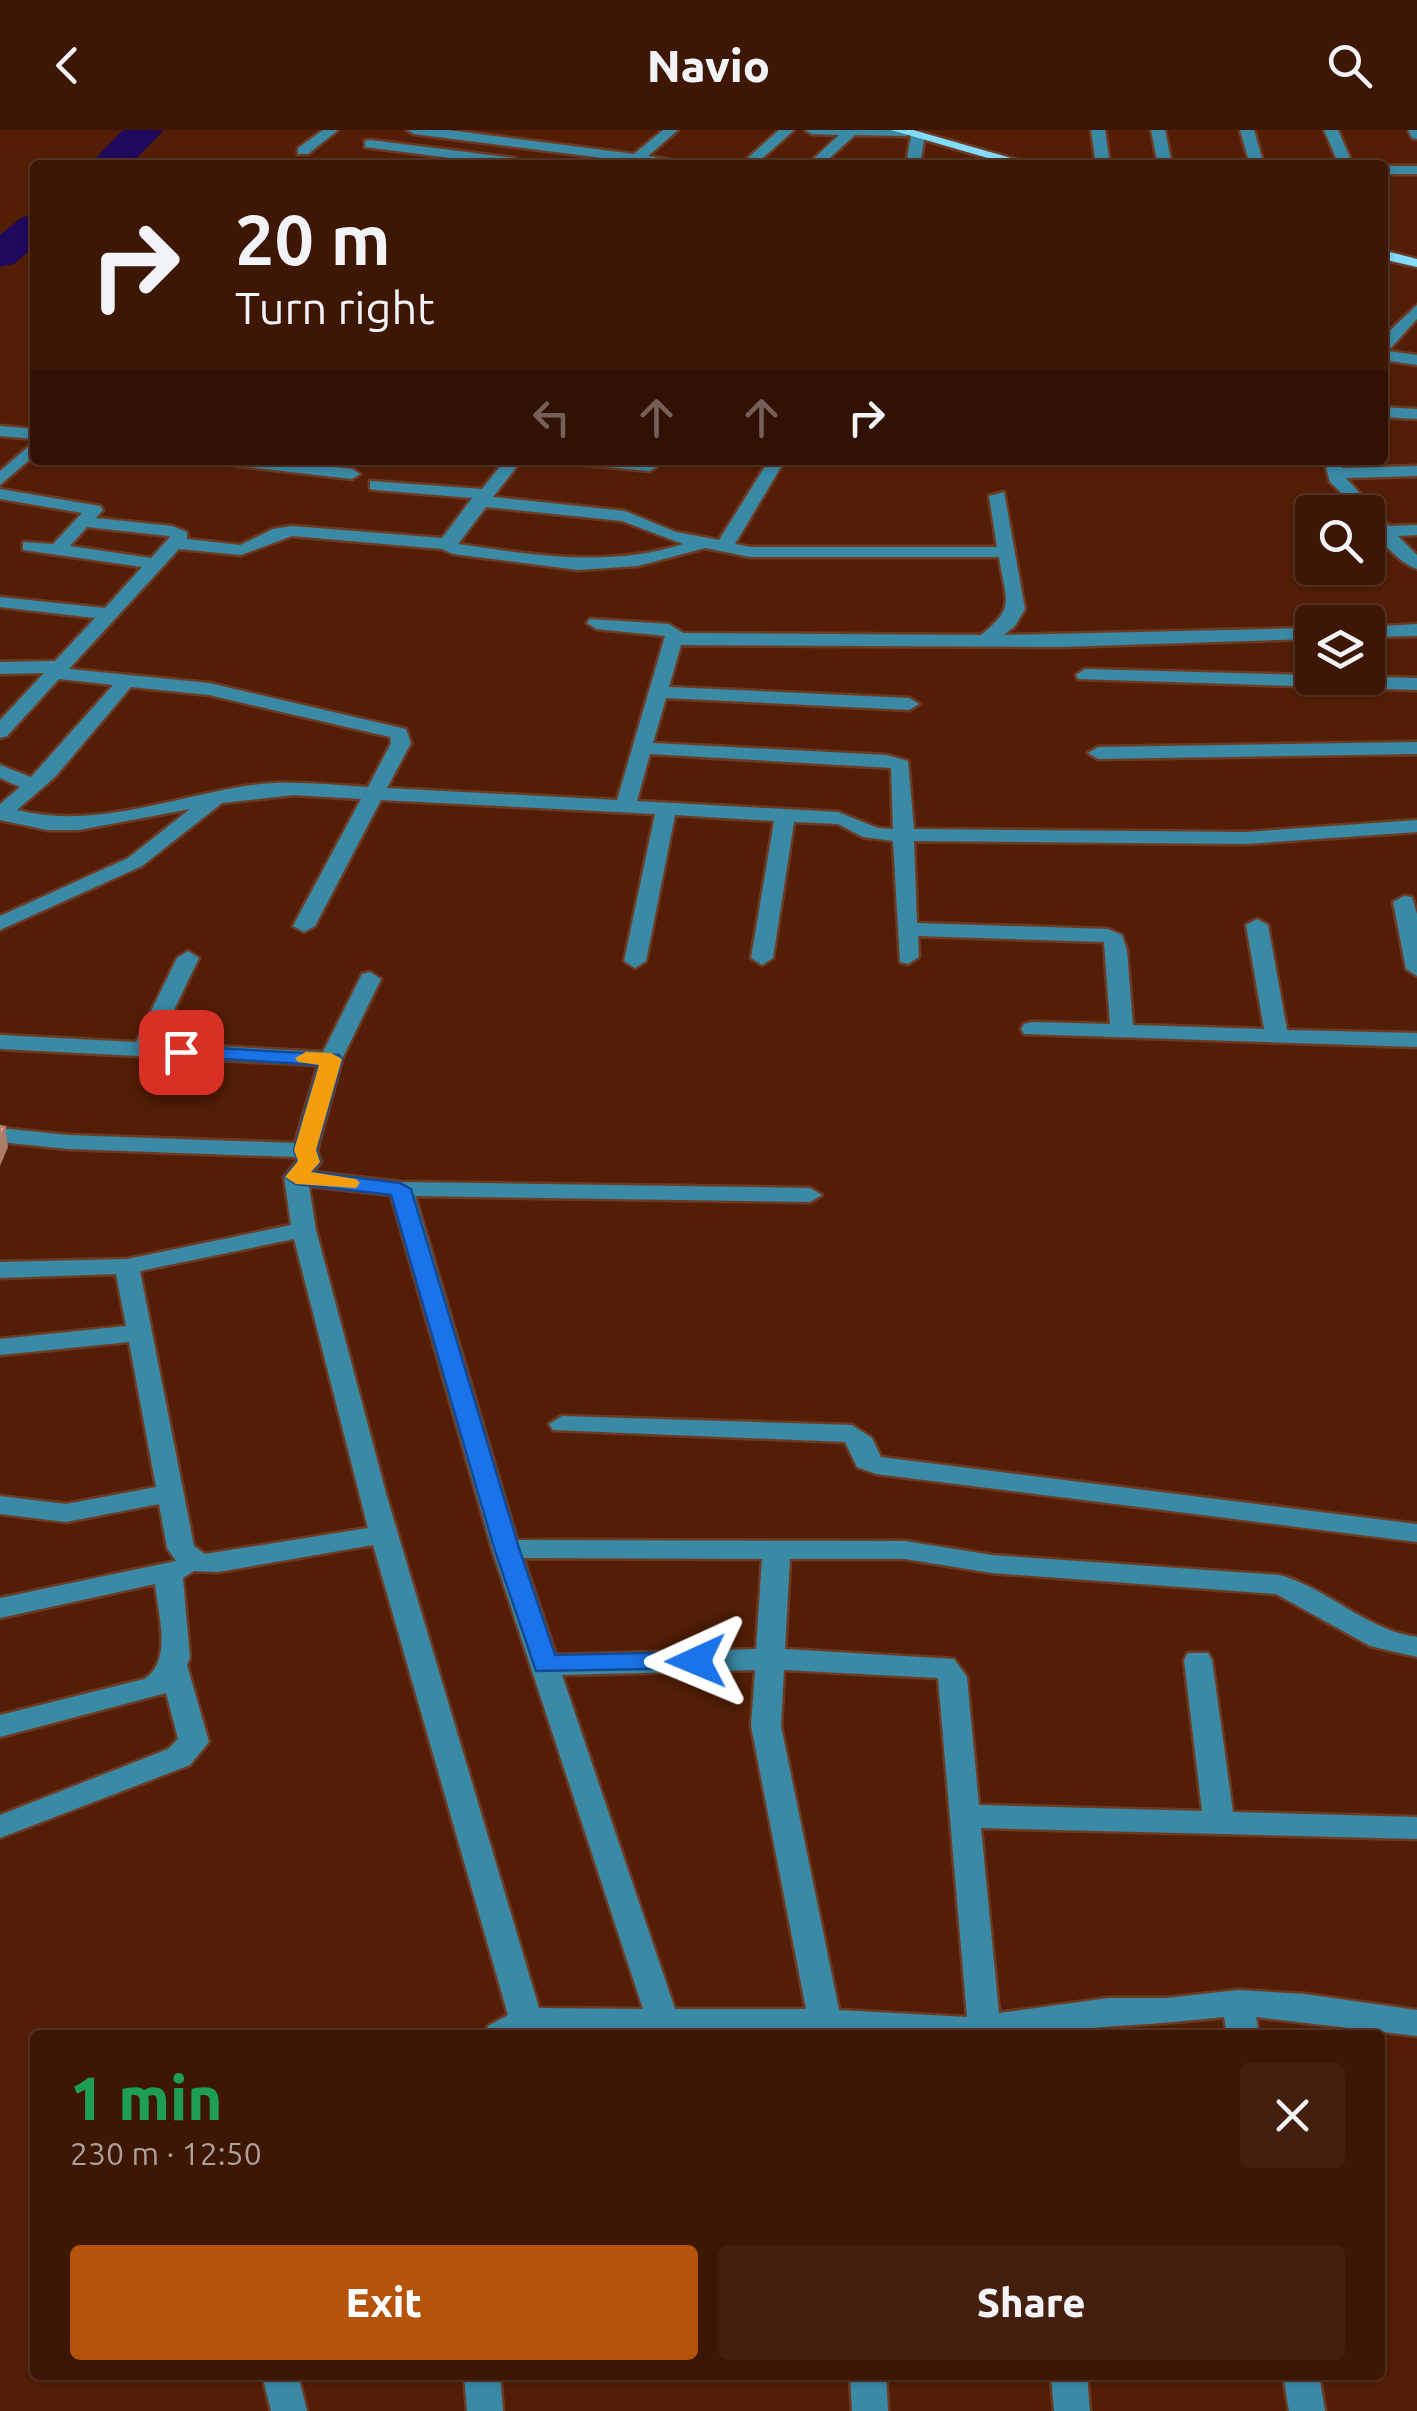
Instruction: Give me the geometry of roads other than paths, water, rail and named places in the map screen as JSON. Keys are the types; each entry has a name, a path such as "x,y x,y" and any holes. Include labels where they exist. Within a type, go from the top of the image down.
{"main road":[{"path":"907,133 1009,160"},
{"path":"1388,256 1417,263"}],"street":[{"path":"303,151 331,130"},
{"path":"414,130 622,160"},
{"path":"517,160 554,130"},
{"path":"636,160 671,130"},
{"path":"754,160 787,130"},
{"path":"812,130 907,133 912,160"},
{"path":"1098,130 1103,160"},
{"path":"1158,130 1163,160"},
{"path":"1248,130 1256,160"},
{"path":"1331,130 1344,160"},
{"path":"819,160 850,132"},
{"path":"370,144 484,160"},
{"path":"1388,170 1417,170"},
{"path":"1389,334 1417,310"},
{"path":"1388,353 1417,360"},
{"path":"1412,414 1417,398"},
{"path":"0,431 30,434"},
{"path":"0,480 30,451"},
{"path":"0,468 20,460"},
{"path":"276,465 352,474"},
{"path":"447,544 510,465"},
{"path":"639,465 650,466"},
{"path":"724,548 774,465"},
{"path":"1334,466 1417,471"},
{"path":"1334,466 1417,564"},
{"path":"376,485 626,516 662,533 724,548 775,553 1007,552"},
{"path":"0,494 91,508 94,513 57,550"},
{"path":"986,640 1009,622 1016,609 998,496"},
{"path":"0,732 180,536 172,531 86,522"},
{"path":"176,542 240,550 282,530 447,544 453,550 593,566 653,561 703,543"},
{"path":"1386,531 1417,530"},
{"path":"29,546 158,564"},
{"path":"0,602 110,614"},
{"path":"596,623 669,630 674,638 625,806"},
{"path":"1385,631 1417,630"},
{"path":"674,638 986,640 1295,633"},
{"path":"0,668 57,670 209,688 399,733 400,743 304,926"},
{"path":"1086,675 1417,684"},
{"path":"1,813 34,786 126,681"},
{"path":"660,692 909,704"},
{"path":"643,748 894,762 904,769 908,957"},
{"path":"1098,753 1417,748"},
{"path":"0,770 34,786"},
{"path":"1,813 63,825 273,789 785,814 849,820 873,834 1246,838 1417,826"},
{"path":"0,924 135,862 217,798"},
{"path":"635,961 666,808"},
{"path":"762,958 785,814"},
{"path":"1404,902 1417,966"},
{"path":"1257,925 1277,1036"},
{"path":"907,930 1108,935 1116,950 1122,1032"},
{"path":"143,1050 188,958"},
{"path":"370,980 331,1059 305,1150 309,1162 296,1177 304,1230 513,2028 594,2029 664,2024 964,2030 984,2026 1241,2019 1305,2006 1417,2023"},
{"path":"1032,1029 1417,1040"},
{"path":"0,1042 331,1059"},
{"path":"0,1135 68,1142 305,1150"},
{"path":"296,1177 400,1189 810,1195"},
{"path":"400,1189 506,1548 664,2024"},
{"path":"0,1270 127,1266 304,1230"},
{"path":"127,1266 181,1548 190,1559 209,1563"},
{"path":"0,1348 140,1333"},
{"path":"562,1424 852,1434 862,1444 866,1461 876,1464 1417,1532"},
{"path":"0,1506 66,1513 169,1492"},
{"path":"0,1608 209,1563 386,1534"},
{"path":"777,1547 766,1726 773,1772 841,2027"},
{"path":"506,1548 905,1550 992,1564 1280,1586 1296,1591 1379,1640 1417,1647"},
{"path":"0,1826 178,1758 194,1742 174,1668 168,1572"},
{"path":"545,1665 771,1659 944,1666 952,1677 984,2026"},
{"path":"1198,1660 1219,1823"},
{"path":"0,1726 152,1687 174,1668"},
{"path":"965,1816 1417,1828"},
{"path":"281,2380 289,2411"},
{"path":"482,2380 485,2411"},
{"path":"868,2380 870,2411"},
{"path":"1069,2380 1072,2411"},
{"path":"1302,2380 1307,2411"}],"waterway":[{"path":"113,160 145,130"},
{"path":"0,255 30,230"}]}
